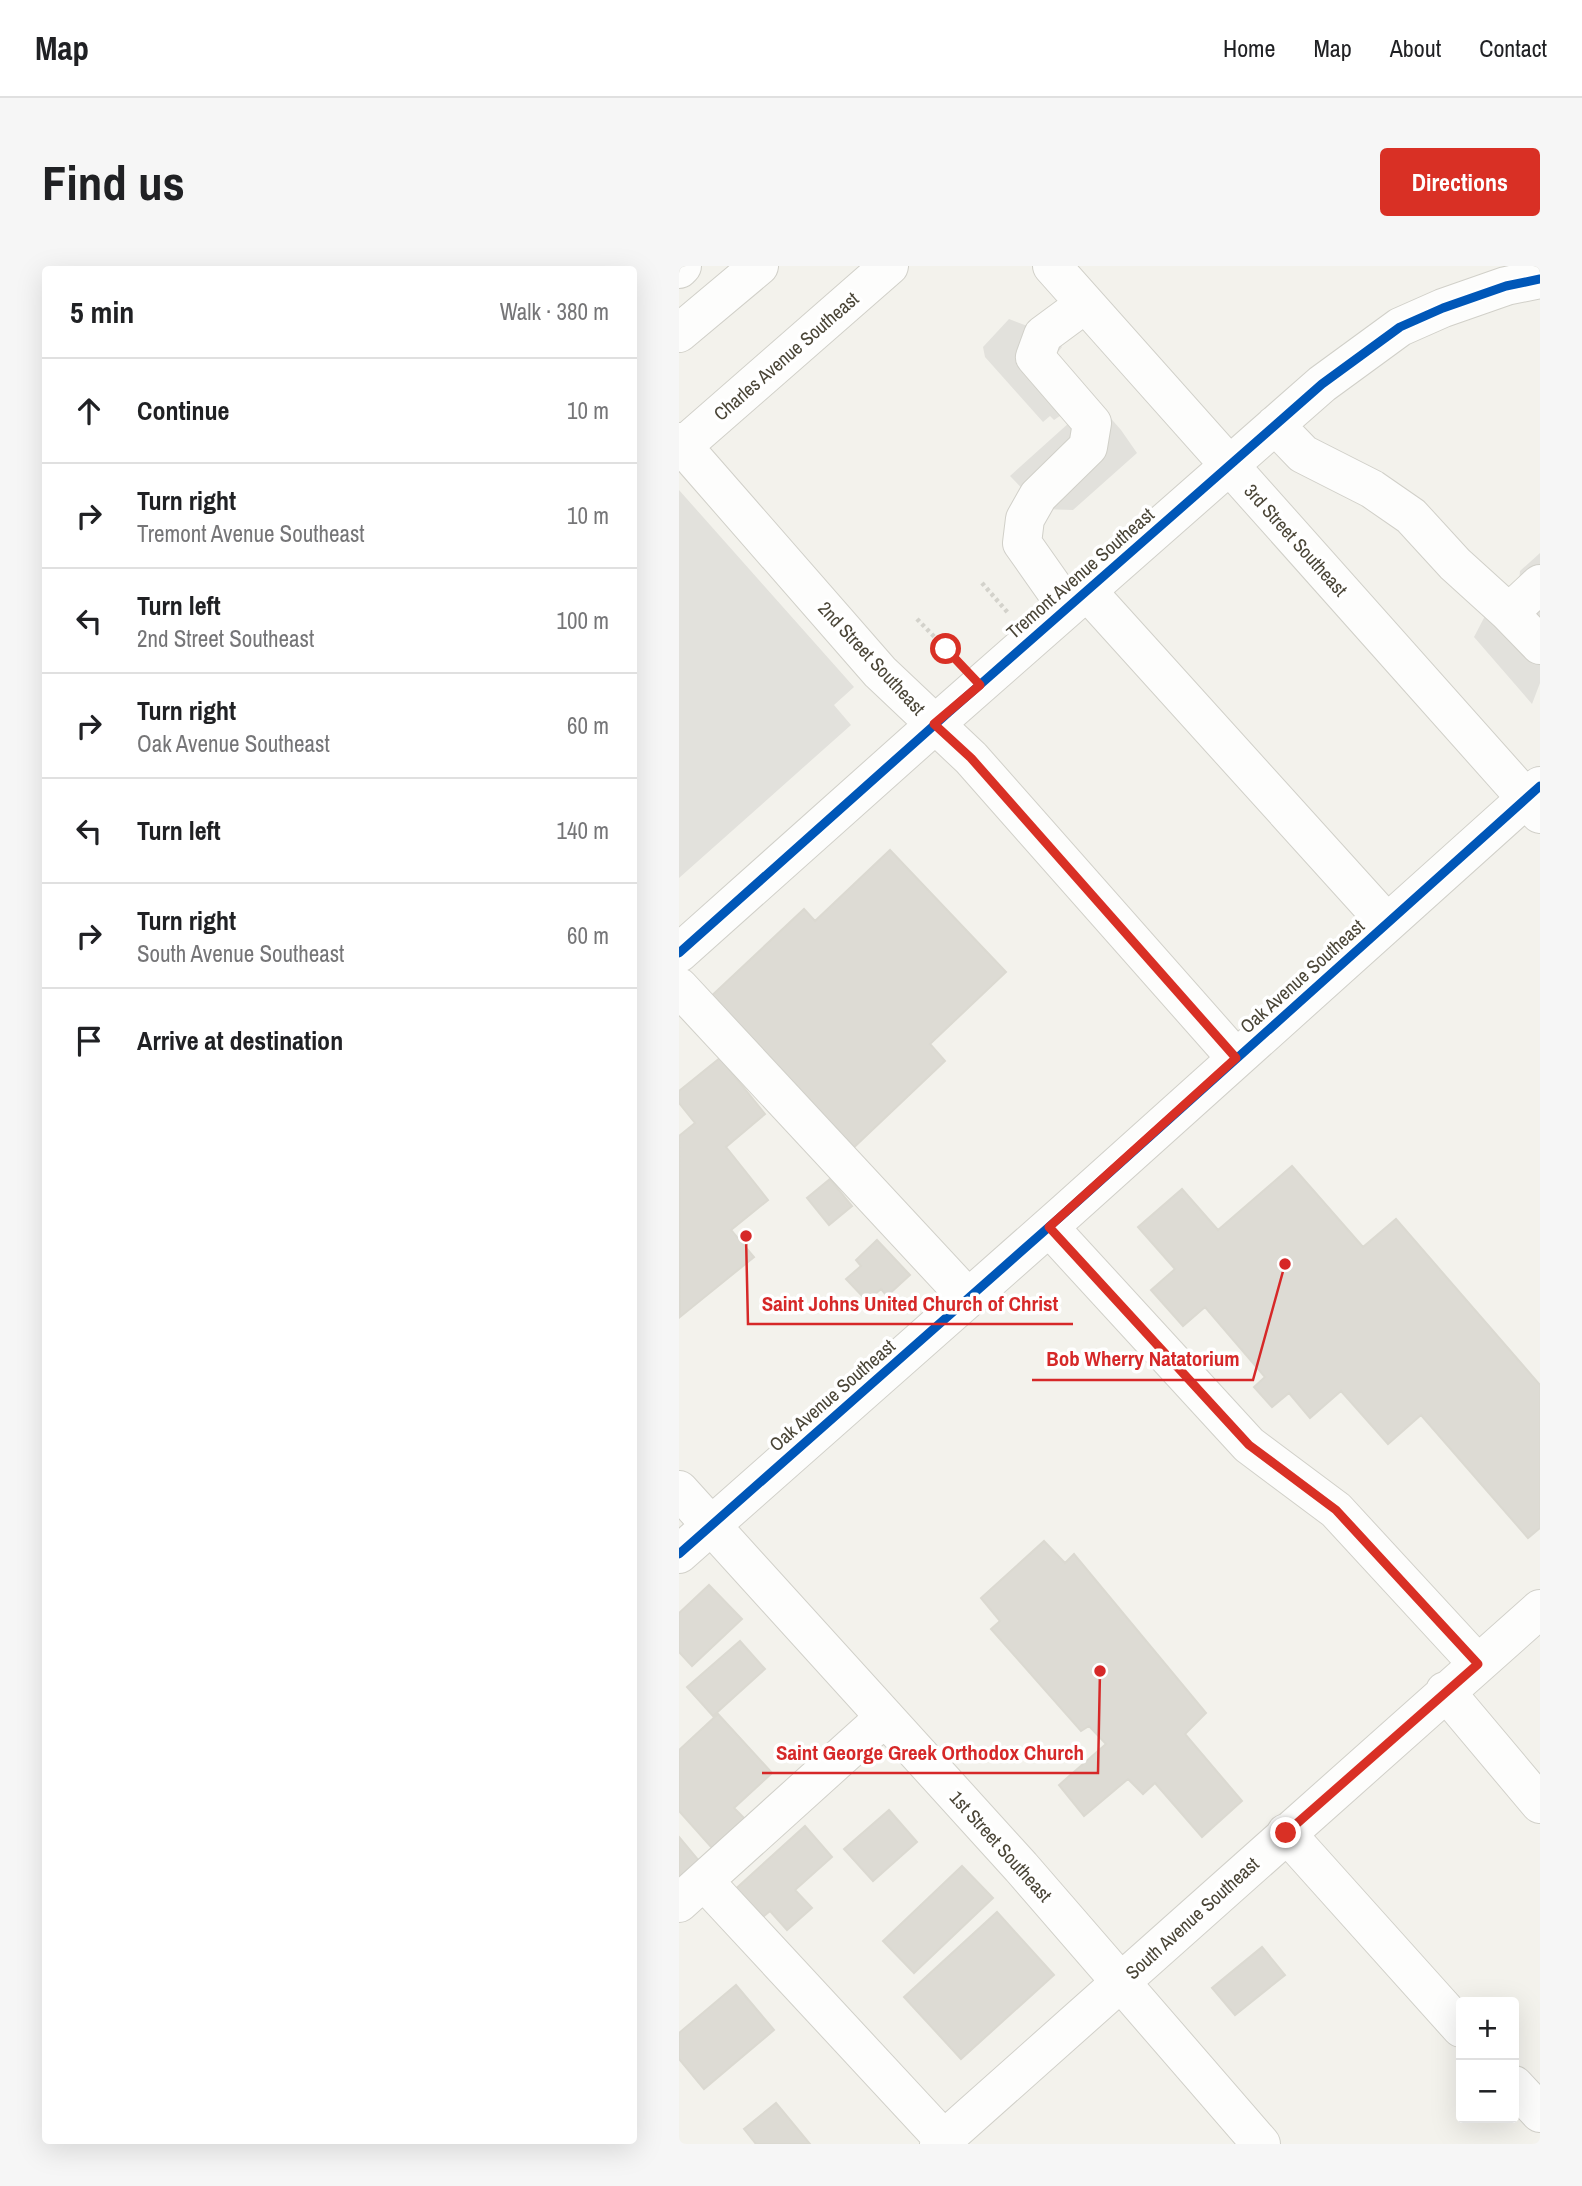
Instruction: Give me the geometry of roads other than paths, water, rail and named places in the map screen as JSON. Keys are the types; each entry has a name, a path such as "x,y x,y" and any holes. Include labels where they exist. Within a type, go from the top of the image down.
{"street":[{"name":"Charles Avenue Southeast","path":"681,444 889,266"},
{"name":"3rd Street Southeast","path":"1052,266 1229,465 1535,800"},
{"path":"679,333 751,274"},
{"name":"Tremont Avenue Southeast","path":"679,953 934,724 1322,384 1400,327 1443,308 1540,279"},
{"path":"1085,304 1043,335 1035,357 1092,423 1088,447 1038,496 1025,519 1022,544 1387,923"},
{"path":"1275,425 1303,454 1372,489 1411,516 1455,564 1540,645"},
{"name":"2nd Street Southeast","path":"681,444 880,672 971,758 1236,1058"},
{"path":"1509,613 1540,584"},
{"name":"Oak Avenue Southeast","path":"679,1554 1387,923 1535,800"},
{"path":"679,987 968,1298"},
{"path":"1049,1227 1249,1445 1336,1510 1478,1664"},
{"name":"1st Street Southeast","path":"679,1490 1021,1867 1261,2144"},
{"name":"South Avenue Southeast","path":"944,2142 1286,1833 1540,1609"},
{"path":"1445,1691 1540,1804"},
{"path":"885,1717 691,1892 944,2142"},
{"path":"1286,1833 1456,2022"},
{"path":"1519,2090 1540,2113"}],"place":[{"name":"Saint Johns United Church of Christ","path":"746,1236"},
{"name":"Bob Wherry Natatorium","path":"1285,1264"},
{"name":"Saint George Greek Orthodox Church","path":"1100,1671"}]}
